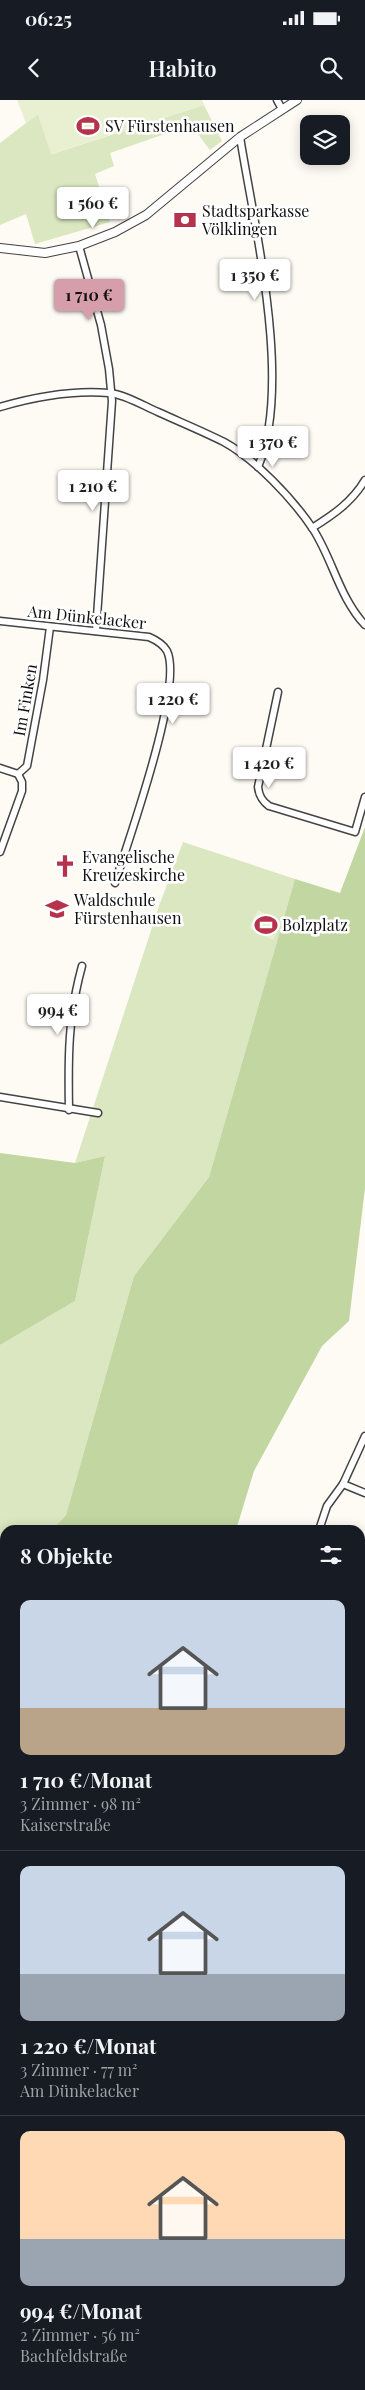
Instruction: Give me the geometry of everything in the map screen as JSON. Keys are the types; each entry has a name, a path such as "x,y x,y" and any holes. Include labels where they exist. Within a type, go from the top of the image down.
{"street":[{"path":"278,100 282,109"},
{"path":"0,248 45,253 79,246 115,232 146,215 240,137 296,100"},
{"path":"240,137 265,294 272,357 269,429 258,467"},
{"path":"79,246 101,325 109,369 110,393 96,631"},
{"path":"0,406 24,400 61,395 110,393 225,443 258,467 285,495 312,528 323,547 342,593 355,615 365,625"},
{"path":"312,528 334,514 357,494 365,480"},
{"name":"Am Dünkelacker","path":"0,621 149,637 159,642 166,650 169,660 166,705 157,748 115,882"},
{"name":"Im Finken","path":"18,774 27,766 43,680 50,627"},
{"path":"278,692 259,778 259,796 270,806 355,832 365,797"},
{"path":"0,768 18,774 22,782 22,791 0,852"},
{"path":"69,1110 68,1048 70,1023 82,966"},
{"path":"0,1098 98,1113"},
{"path":"321,1525 328,1506 343,1484 365,1436"},
{"path":"343,1484 365,1493"}],"green space":[{"name":"SV Fürstenhausen","path":"17,100 202,100 204,105 51,154 38,115 26,123"},
{"path":"204,105 222,141 210,150 191,125 110,153 114,166 95,174 110,222 35,244 26,214 0,225 0,143 38,114 52,154"},
{"path":"365,827 365,1188 349,1321 322,1346 254,1471 238,1525 57,1525 66,1515 134,1276 209,1177 295,879 340,893"},
{"path":"183,842 295,879 209,1177 134,1276 66,1515 57,1525 0,1525 0,1345 75,1301 105,1156 75,1163 159,906"},
{"name":"Bolzplatz","path":"258,910 282,922 273,940 249,928"},
{"path":"0,1153 75,1163 105,1156 75,1301 0,1345"}],"place":[{"name":"SV Fürstenhausen","path":"88,126"},
{"name":"Stadtsparkasse Völklingen","path":"185,220"},
{"name":"Evangelische Kreuzeskirche","path":"65,866"},
{"name":"Waldschule Fürstenhausen","path":"57,909"},
{"name":"Bolzplatz","path":"266,925"}]}
